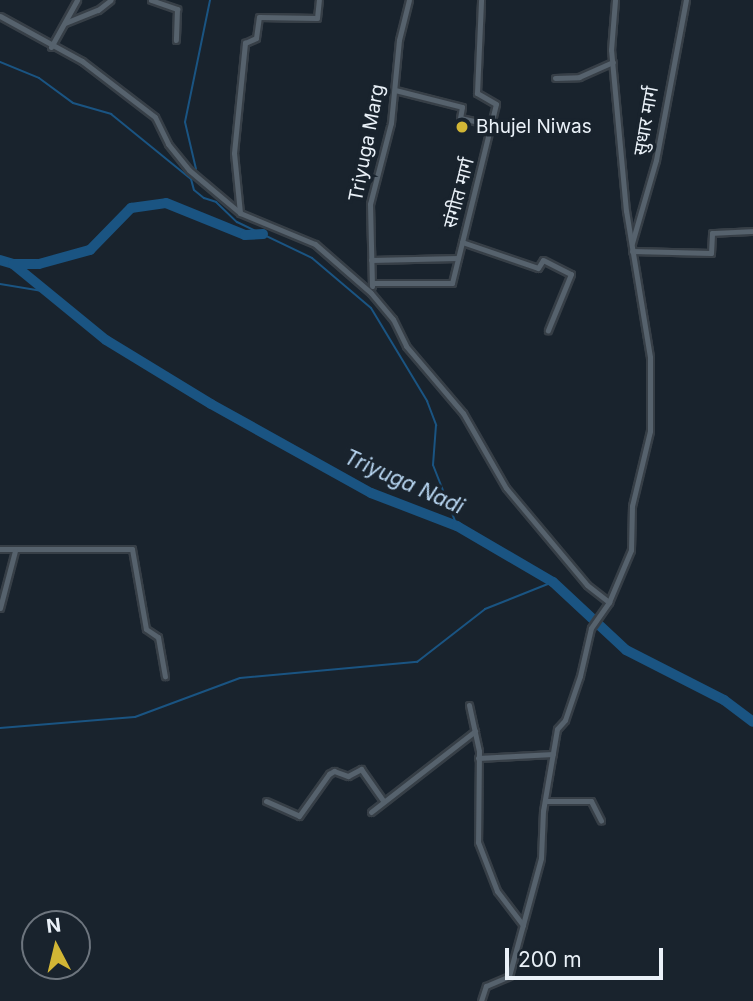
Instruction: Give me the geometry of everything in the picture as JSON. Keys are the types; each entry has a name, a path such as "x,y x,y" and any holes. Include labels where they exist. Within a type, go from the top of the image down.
{"street":[{"path":"51,47 78,0"},
{"path":"65,23 98,10 111,0"},
{"path":"151,0 177,9 176,40"},
{"path":"240,213 234,153 245,43 256,38 259,17 317,18 319,0"},
{"name":"Triyuga Marg","path":"371,293 370,204 395,90 399,40 410,0"},
{"path":"395,90 462,107 460,118 492,125 496,104 477,93 481,0"},
{"path":"481,1001 486,986 509,976 541,858 544,801 553,754 591,628 609,602 631,550 632,506 653,400 639,274 631,248 613,62 611,28 615,0"},
{"name":"सुधार मार्ग","path":"631,248 656,160 686,0"},
{"path":"0,16 51,47 82,61 155,117 168,144 190,170 240,213 315,244 371,293 393,319 407,346 463,413 506,488 587,585 609,602"},
{"path":"555,78 579,77 613,62"},
{"name":"संगीत मार्ग","path":"372,284 452,283 492,125"},
{"path":"631,248 711,253 712,233 753,231"},
{"path":"462,242 538,268 543,260 570,274 548,330"},
{"path":"371,260 458,258"},
{"path":"0,549 132,549 146,629 158,638 165,676"},
{"path":"0,608 15,551"},
{"path":"469,705 478,758 475,807 484,864 523,925"},
{"path":"371,812 475,731"},
{"path":"478,758 553,754"},
{"path":"266,801 299,816 329,774 334,771 348,776 361,769 383,801"},
{"path":"544,801 591,801 601,821"}],"waterway":[{"path":"196,169 185,122 210,0"},
{"path":"0,62 39,78 73,103 111,114 191,179 194,190 204,198 216,202 237,222 312,258 371,308 427,401 436,425 433,465 457,526"},
{"path":"13,264 39,264 90,250 131,208 166,203 245,235 263,234"},
{"name":"Triyuga Nadi","path":"0,260 13,264 106,340 211,404 371,493 457,526 553,582 626,650 724,700 753,722"},
{"path":"0,284 48,292"},
{"path":"0,728 135,717 240,678 417,662 485,609 553,582"}],"place":[{"name":"Bhujel Niwas","path":"462,127"}]}
